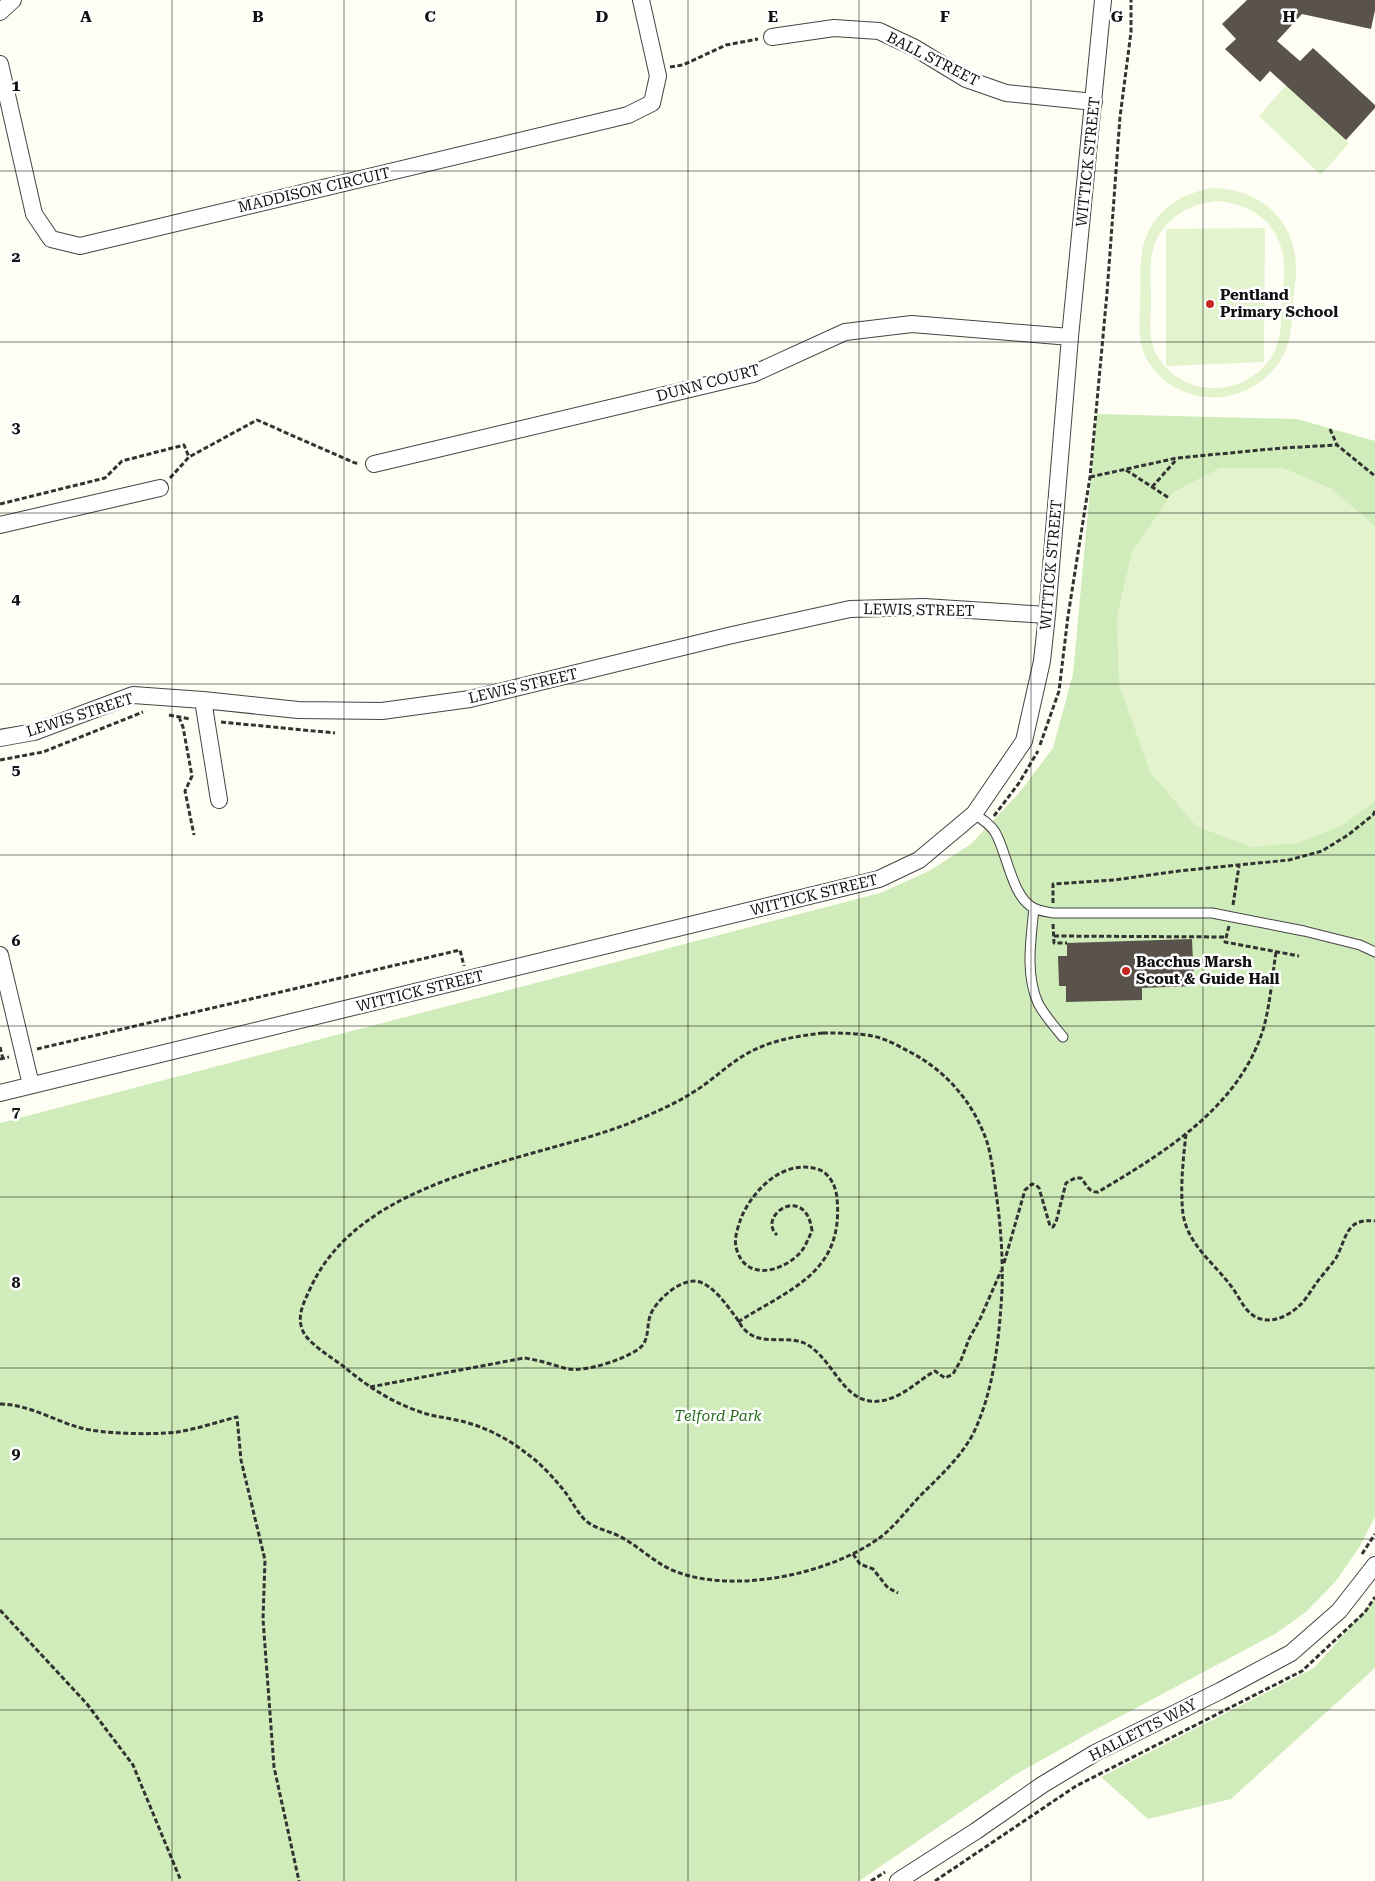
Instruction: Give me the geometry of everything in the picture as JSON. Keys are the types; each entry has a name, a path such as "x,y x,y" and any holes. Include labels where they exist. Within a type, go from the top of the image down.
{"street":[{"path":"0,12 13,0"},
{"name":"MADDISON CIRCUIT","path":"0,64 34,214 51,239 80,246 628,116 652,103 658,76 642,0"},
{"name":"WITTICK STREET","path":"0,1093 879,879 919,860 981,819 1024,741 1042,661 1070,337 1104,0"},
{"name":"BALL STREET","path":"772,37 834,28 880,31 915,48 966,79 1006,93 1094,102"},
{"name":"DUNN COURT","path":"374,464 753,374 845,332 912,324 1070,337"},
{"path":"0,525 160,488"},
{"name":"LEWIS STREET","path":"0,738 34,732 132,695 298,710 382,711 470,699 728,636 850,609 924,607 1047,616"},
{"path":"202,700 219,800"},
{"path":"0,955 31,1085"},
{"name":"HALLETTS WAY","path":"898,1881 976,1831 1042,1785 1095,1753 1220,1691 1290,1653 1340,1610 1375,1565"}],"lane":[{"path":"981,819 995,832 1018,890 1024,900 1034,908 1053,913 1212,913 1304,931 1360,945 1375,952"},
{"path":"1034,908 1030,967 1032,987 1039,1005 1064,1037"}],"path":[{"path":"981,819 1019,783 1034,759 1046,733 1059,691 1068,616 1090,477 1107,293 1120,117 1131,32 1131,0"},
{"path":"657,69 682,65 726,45 772,37"},
{"path":"160,488 189,457 257,420 355,463 374,464"},
{"path":"1330,429 1337,444 1375,476"},
{"path":"1090,477 1178,458 1337,444"},
{"path":"0,504 105,478 122,461 184,445 189,457"},
{"path":"1152,487 1178,458"},
{"path":"1126,469 1169,498"},
{"path":"0,760 43,752 145,711"},
{"path":"162,714 206,722 335,733"},
{"path":"179,716 183,727 192,776 185,791 194,835"},
{"path":"1067,943 1054,943 1053,884 1114,880 1179,871 1289,860 1322,851 1348,835 1375,812"},
{"path":"1054,936 1227,937"},
{"path":"0,1047 2,1059 460,950 467,980"},
{"path":"369,1387 524,1358 536,1359 569,1369 597,1366 625,1356 644,1345 648,1335 650,1315 670,1291 686,1282 700,1282 711,1288 744,1330 751,1336 767,1340 802,1342 813,1347 854,1394 868,1401 894,1398 936,1371 945,1378 953,1374 962,1360 969,1340 1003,1267 1026,1190 1032,1184 1036,1184 1039,1188 1050,1226 1053,1227 1066,1183 1070,1180 1081,1178 1090,1190 1098,1192 1186,1134 1223,1102 1252,1056 1263,1030 1276,952"},
{"path":"823,1033 875,1036 924,1059 942,1074 963,1096 976,1115 989,1149 1001,1222 1003,1267 994,1365 987,1400 974,1432 961,1454 886,1533 853,1554 816,1569 783,1576 732,1581 706,1579 682,1574 666,1568 619,1536 589,1524 561,1486 541,1465 524,1451 481,1427 420,1412 395,1402 369,1387 311,1342 302,1329 300,1320 300,1314 312,1284 332,1252 361,1225 388,1205 495,1164 576,1142 631,1122 695,1092 747,1054 789,1037 823,1033"},
{"path":"1186,1134 1182,1189 1184,1215 1188,1231 1198,1248 1232,1287 1242,1304 1254,1316 1267,1320 1278,1319 1299,1306 1336,1258 1342,1239 1349,1228 1356,1222 1375,1221"},
{"path":"738,1322 802,1283 820,1266 828,1255 836,1228 837,1195 831,1179 823,1171 814,1168 786,1170 773,1177 755,1193 738,1226 735,1241 736,1250 743,1262 752,1269 762,1271 774,1270 788,1263 800,1254 812,1231 808,1214 804,1209 794,1206 778,1212 773,1217 771,1226 772,1231 777,1235"},
{"path":"0,1404 8,1404 46,1415 82,1428 129,1433 177,1432 237,1417 241,1460 265,1560 263,1619 274,1767 299,1881"},
{"path":"853,1554 860,1564 873,1569 888,1588 898,1593"},
{"path":"935,1881 1076,1786 1302,1671 1366,1612 1375,1597"},
{"path":"0,1610 86,1704 134,1765 181,1881"}],"green space":[{"path":"1287,84 1349,143 1321,175 1259,116"},
{"path":"1213,188 1230,190 1259,200 1271,209 1281,220 1288,233 1296,265 1292,321 1288,344 1283,356 1266,377 1256,385 1232,395 1219,397 1190,394 1168,383 1156,372 1146,358 1140,335 1141,259 1148,231 1155,220 1174,202 1199,191","holes":["1227,202 1249,209 1259,215 1274,232 1279,242 1284,266 1281,329 1275,351 1259,371 1248,379 1236,384 1210,388 1184,381 1172,373 1162,363 1155,351 1150,327 1151,260 1158,237 1164,227 1181,212 1203,203"]},
{"path":"1265,228 1264,362 1166,366 1166,229"},
{"name":"Telford Park","path":"1097,414 1297,419 1375,441 1375,1517 1360,1546 1336,1581 1306,1612 1275,1634 1091,1732 1015,1775 859,1881 0,1881 0,1123 880,893 929,871 971,844 1019,793 1053,748 1073,674"},
{"path":"1220,468 1283,468 1330,488 1375,527 1375,801 1343,825 1298,843 1251,847 1196,826 1150,772 1119,684 1117,616 1132,552 1173,492"},
{"path":"1375,1599 1375,1668 1231,1799 1148,1819 1101,1777 1314,1668"}],"building":[{"path":"1247,0 1375,0 1371,29 1302,14 1277,41 1300,61 1313,48 1375,105 1375,108 1346,140 1270,71 1260,82 1225,49 1236,39 1222,24"},
{"name":"Bacchus Marsh Scout & Guide Hall","path":"1192,939 1194,986 1142,988 1142,1000 1066,1002 1066,986 1059,986 1058,956 1067,956 1067,943"}],"place":[{"name":"Pentland Primary School","path":"1210,304"},
{"name":"Bacchus Marsh Scout & Guide Hall","path":"1126,971"}]}
